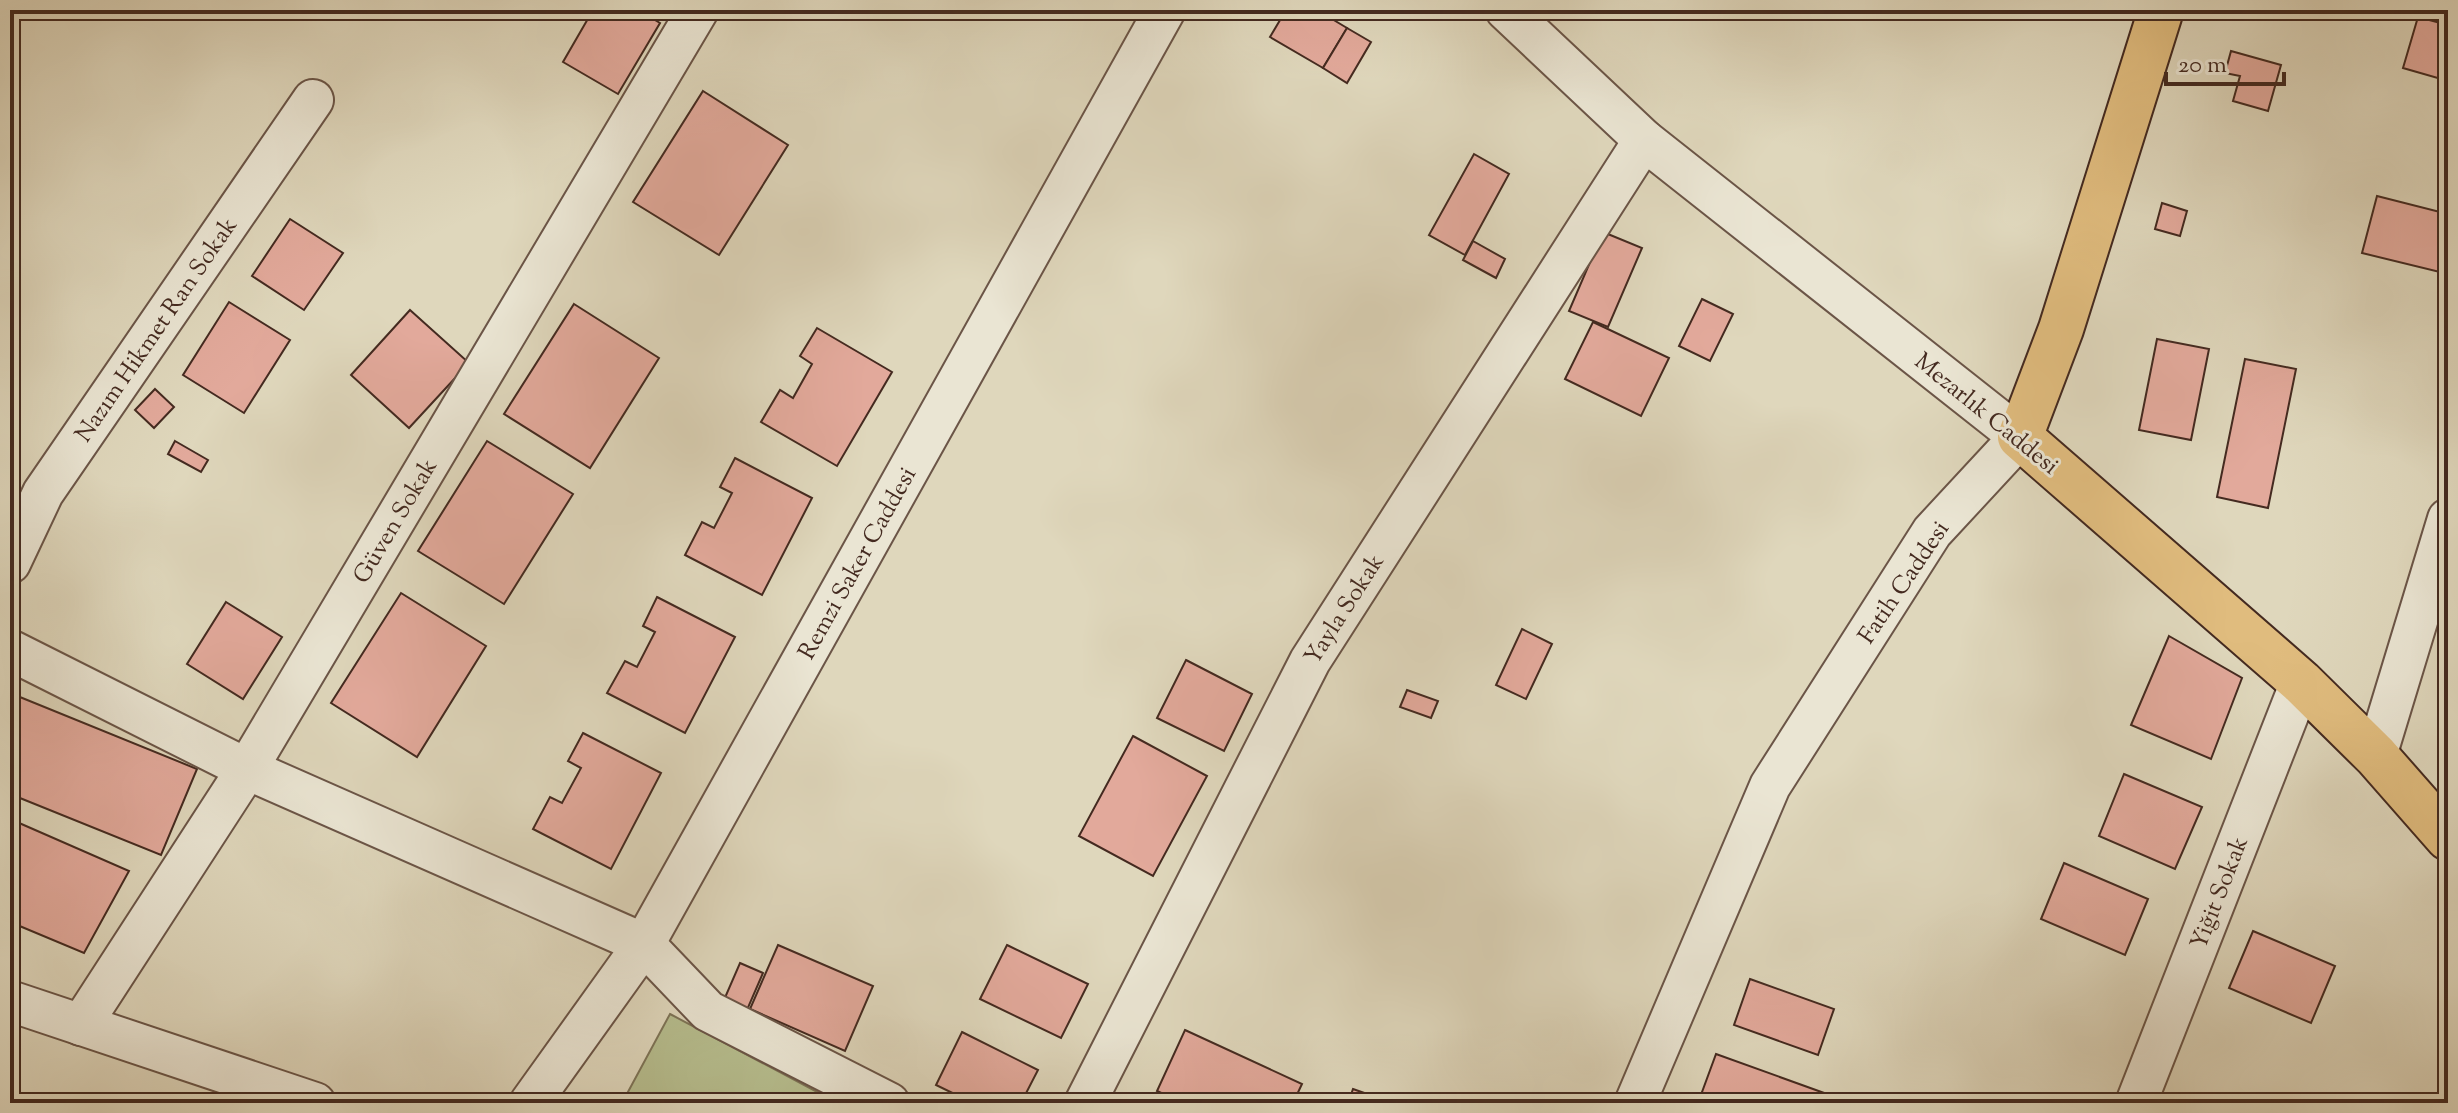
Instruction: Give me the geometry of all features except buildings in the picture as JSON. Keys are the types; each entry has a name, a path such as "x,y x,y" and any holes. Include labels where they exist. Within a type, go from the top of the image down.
{"main road":[{"name":"Fatih Caddesi","path":"2020,437 2061,329 2161,10"},
{"name":"Mezarlık Caddesi","path":"2020,437 2301,682 2376,756 2448,838"}],"street":[{"name":"Güven Sokak","path":"81,1025 247,769 698,10"},
{"name":"Remzi Saker Caddesi","path":"530,1103 644,944 1165,10"},
{"name":"Mezarlık Caddesi","path":"1506,10 1644,140 2020,437"},
{"name":"Nazım Hikmet Ran Sokak","path":"10,563 43,493 313,100"},
{"name":"Yayla Sokak","path":"1085,1103 1310,661 1644,140"},
{"name":"Fatih Caddesi","path":"1635,1103 1770,786 1932,532 2020,437"},
{"path":"2376,756 2448,519"},
{"path":"10,650 247,769 644,944 708,1011 889,1103"},
{"name":"Yiğit Sokak","path":"2136,1103 2301,682"},
{"path":"10,1001 315,1103"}],"green space":[{"path":"670,1014 838,1103 622,1103"}]}
